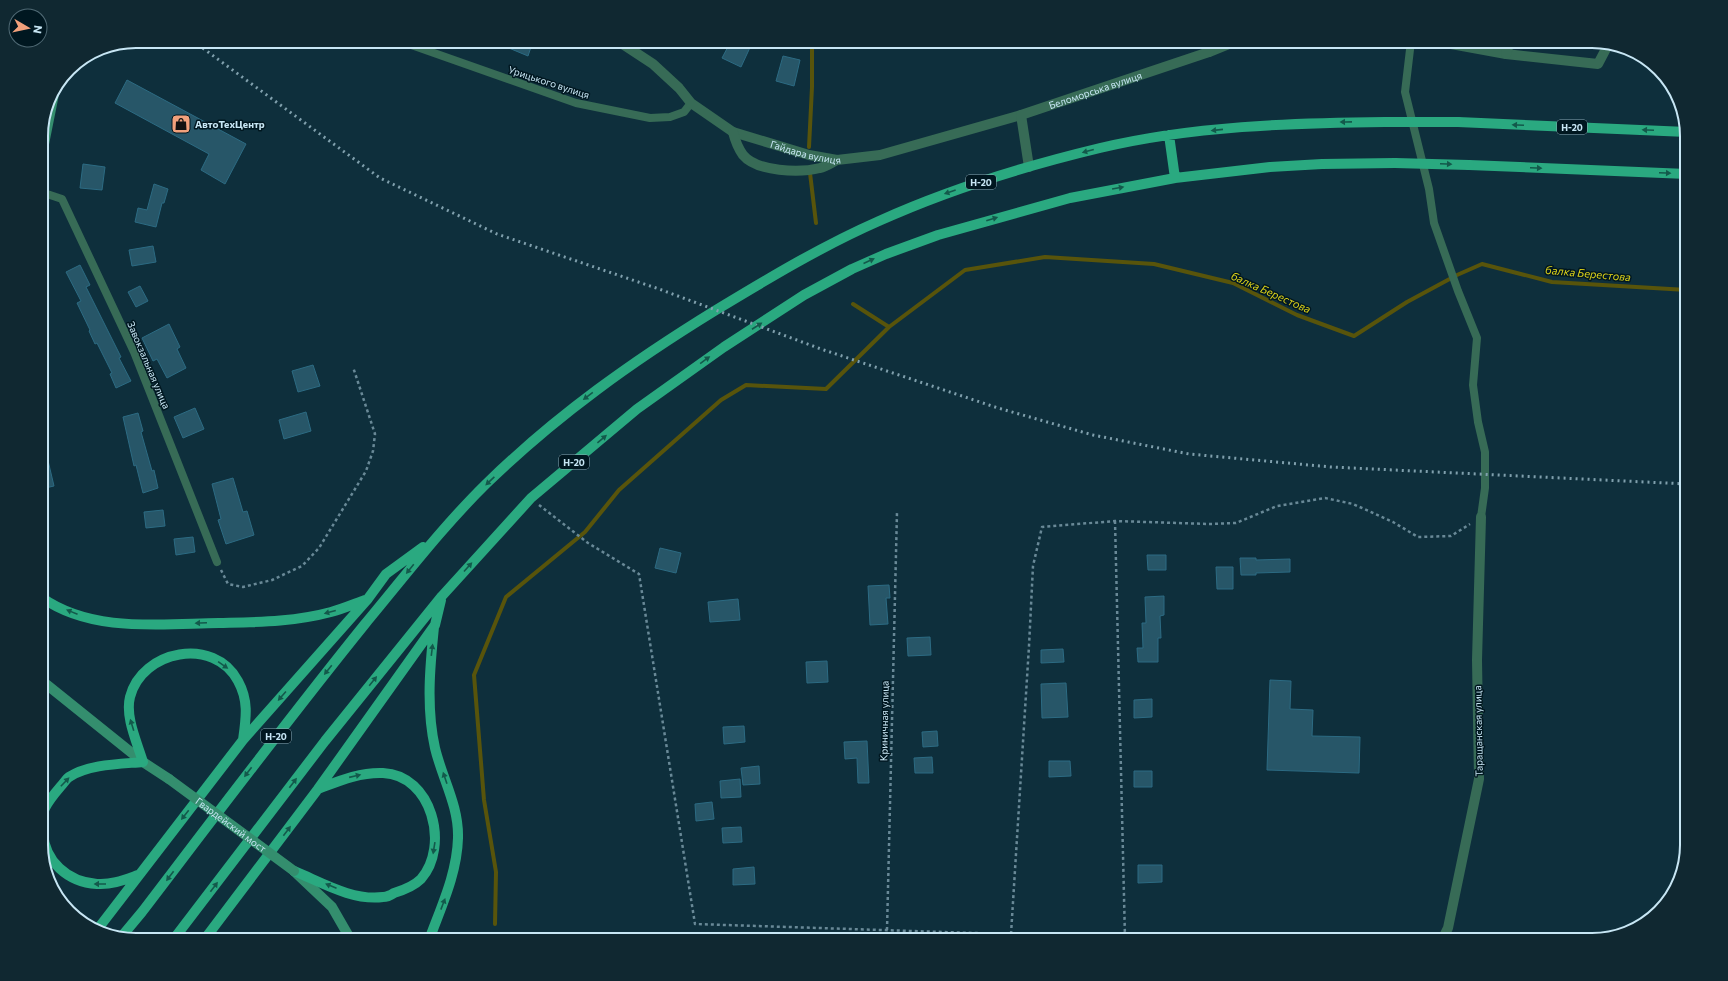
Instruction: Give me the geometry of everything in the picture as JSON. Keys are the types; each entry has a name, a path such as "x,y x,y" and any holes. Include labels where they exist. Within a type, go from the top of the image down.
{"main road":[{"name":"Н-20","path":"125,932 303,700 435,539 486,484 549,425 619,373 671,337 803,258 877,221 947,193 1029,167 1102,147 1169,135 1273,124 1385,122 1458,122 1680,132"},
{"path":"1169,135 1175,178"},
{"name":"Н-20","path":"178,933 325,741 442,596 531,498 637,409 724,347 804,295 852,269 886,254 931,238 1008,214 1091,194 1175,178 1284,166 1395,163 1680,174"},
{"path":"101,925 243,740 367,600 386,574 435,539"},
{"path":"432,933 448,889 455,862 458,839 458,821 453,801 435,748 431,719 430,663 434,625 442,596"},
{"path":"48,601 82,616 114,623 154,625 297,619 331,612 367,600"},
{"path":"209,933 318,788 434,625"},
{"path":"48,805 54,794 69,777 94,767 144,762 129,717 130,698 137,680 148,668 160,660 175,655 191,653 210,657 226,665 238,680 247,712 243,740"},
{"name":"Гвардейский мост","path":"48,686 144,762 294,871 332,907 347,933"},
{"path":"294,871 356,896 383,897 405,890 420,879 431,863 435,844 434,824 428,805 419,790 401,778 384,773 364,774 318,788"},
{"path":"49,855 51,860 61,871 77,880 96,884 115,883 138,875"}],"street":[{"name":"Гайдара вулиця","path":"628,48 652,64 679,88 691,103 733,132 809,155 837,160 880,155 1021,115"},
{"path":"1209,52 1210,48"},
{"name":"Беломорська вулиця","path":"1021,115 1219,48"},
{"path":"1473,48 1506,54 1598,64 1606,49"},
{"path":"1506,54 1508,48"},
{"path":"1021,115 1029,167"},
{"path":"733,132 738,147 743,155 752,162 767,167 781,170 800,170 820,168 837,160"},
{"name":"Таращанская улица","path":"1446,933 1448,928 1479,779 1477,660 1481,517"}],"lane":[{"name":"Урицького вулиця","path":"420,48 576,103 650,118 670,117 684,112 691,103"},
{"path":"1410,48 1405,92 1429,188 1434,223 1477,338 1473,385 1484,452 1485,488 1481,517"},
{"name":"Завокзальная улица","path":"48,194 62,199 134,352 217,562"}],"path":[{"path":"217,562 228,584 243,586 272,580 302,566 319,548 366,471 373,451 375,434 352,367"},
{"path":"531,498 588,543 639,574 695,924 980,933"},
{"path":"1011,933 1030,646 1032,566 1042,526 1115,521 1208,524 1236,523 1277,506 1325,498 1353,504 1393,522 1418,537 1451,536 1481,517"},
{"name":"Криничная улица","path":"887,930 897,512"},
{"path":"1115,521 1125,933"}],"building":[{"path":"509,48 531,48 528,56"},
{"path":"727,48 750,48 741,67 722,58"},
{"path":"783,56 800,60 794,86 776,81"},
{"name":"АвтоТехЦентр","path":"127,80 246,144 225,184 201,170 209,154 115,103"},
{"path":"83,164 105,167 102,190 80,188"},
{"path":"154,184 168,189 164,203 162,203 156,227 135,222 138,208 147,210"},
{"path":"153,246 156,262 132,266 129,250"},
{"path":"80,265 90,285 86,287 121,357 119,358 131,381 116,388 110,374 112,373 97,343 95,344 77,303 81,301 66,272"},
{"path":"140,286 148,301 136,307 128,292"},
{"path":"169,324 180,347 177,349 186,368 167,378 157,359 153,361 142,338"},
{"path":"313,365 320,386 298,392 292,371"},
{"path":"195,408 204,429 183,438 174,417"},
{"path":"306,412 311,431 284,439 279,420"},
{"path":"138,413 143,431 141,432 152,471 154,470 158,488 143,493 136,465 134,466 123,417"},
{"path":"48,460 54,486 48,487"},
{"path":"233,478 243,512 247,511 254,535 226,544 218,520 221,519 212,484"},
{"path":"163,510 165,526 146,528 144,512"},
{"path":"193,537 195,552 176,555 174,539"},
{"path":"660,548 681,553 676,573 655,568"},
{"path":"1147,555 1166,555 1166,570 1148,570"},
{"path":"1240,558 1256,558 1256,560 1290,559 1290,572 1241,575"},
{"path":"1216,567 1233,567 1233,589 1217,589"},
{"path":"889,585 890,598 886,598 888,624 870,625 868,586"},
{"path":"1164,596 1164,615 1160,616 1161,638 1158,638 1158,662 1138,662 1137,648 1143,648 1142,623 1146,623 1145,597"},
{"path":"738,599 740,620 710,622 708,602"},
{"path":"930,637 931,655 908,656 907,638"},
{"path":"1063,649 1064,662 1041,663 1041,650"},
{"path":"827,661 828,682 807,683 806,662"},
{"path":"1270,680 1291,681 1290,709 1313,710 1312,736 1360,737 1359,773 1267,770"},
{"path":"1066,683 1068,717 1042,718 1041,684"},
{"path":"1152,699 1152,717 1134,718 1134,700"},
{"path":"744,726 745,742 724,744 723,727"},
{"path":"937,731 938,746 923,747 922,732"},
{"path":"867,741 869,783 858,783 857,758 845,759 844,742"},
{"path":"932,757 933,773 915,773 914,758"},
{"path":"1049,761 1070,761 1071,776 1049,777"},
{"path":"759,766 760,784 743,785 741,768"},
{"path":"1134,771 1152,771 1152,787 1134,787"},
{"path":"740,779 741,797 721,798 720,781"},
{"path":"712,802 714,819 696,821 695,804"},
{"path":"741,827 742,842 723,843 722,828"},
{"path":"1138,865 1162,865 1162,882 1138,883"},
{"path":"754,867 755,884 733,885 733,869"}],"waterway":[{"name":"балка Берестова","path":"809,147 812,48"},
{"name":"балка Берестова","path":"810,173 816,223"},
{"name":"балка Берестова","path":"495,924 496,872 484,800 474,675 506,597 585,532 619,490 721,400 746,385 826,389 889,327 965,270 1045,257 1154,264 1233,283 1297,315 1354,336 1407,302 1457,275 1482,264 1552,282 1680,290"},
{"name":"балка Берестова","path":"853,304 889,327"}],"railway":[{"path":"203,48 380,178 497,234 659,289 821,349 998,408 1093,435 1189,454 1331,467 1680,484"}],"place":[{"name":"АвтоТехЦентр","path":"181,124"}]}
